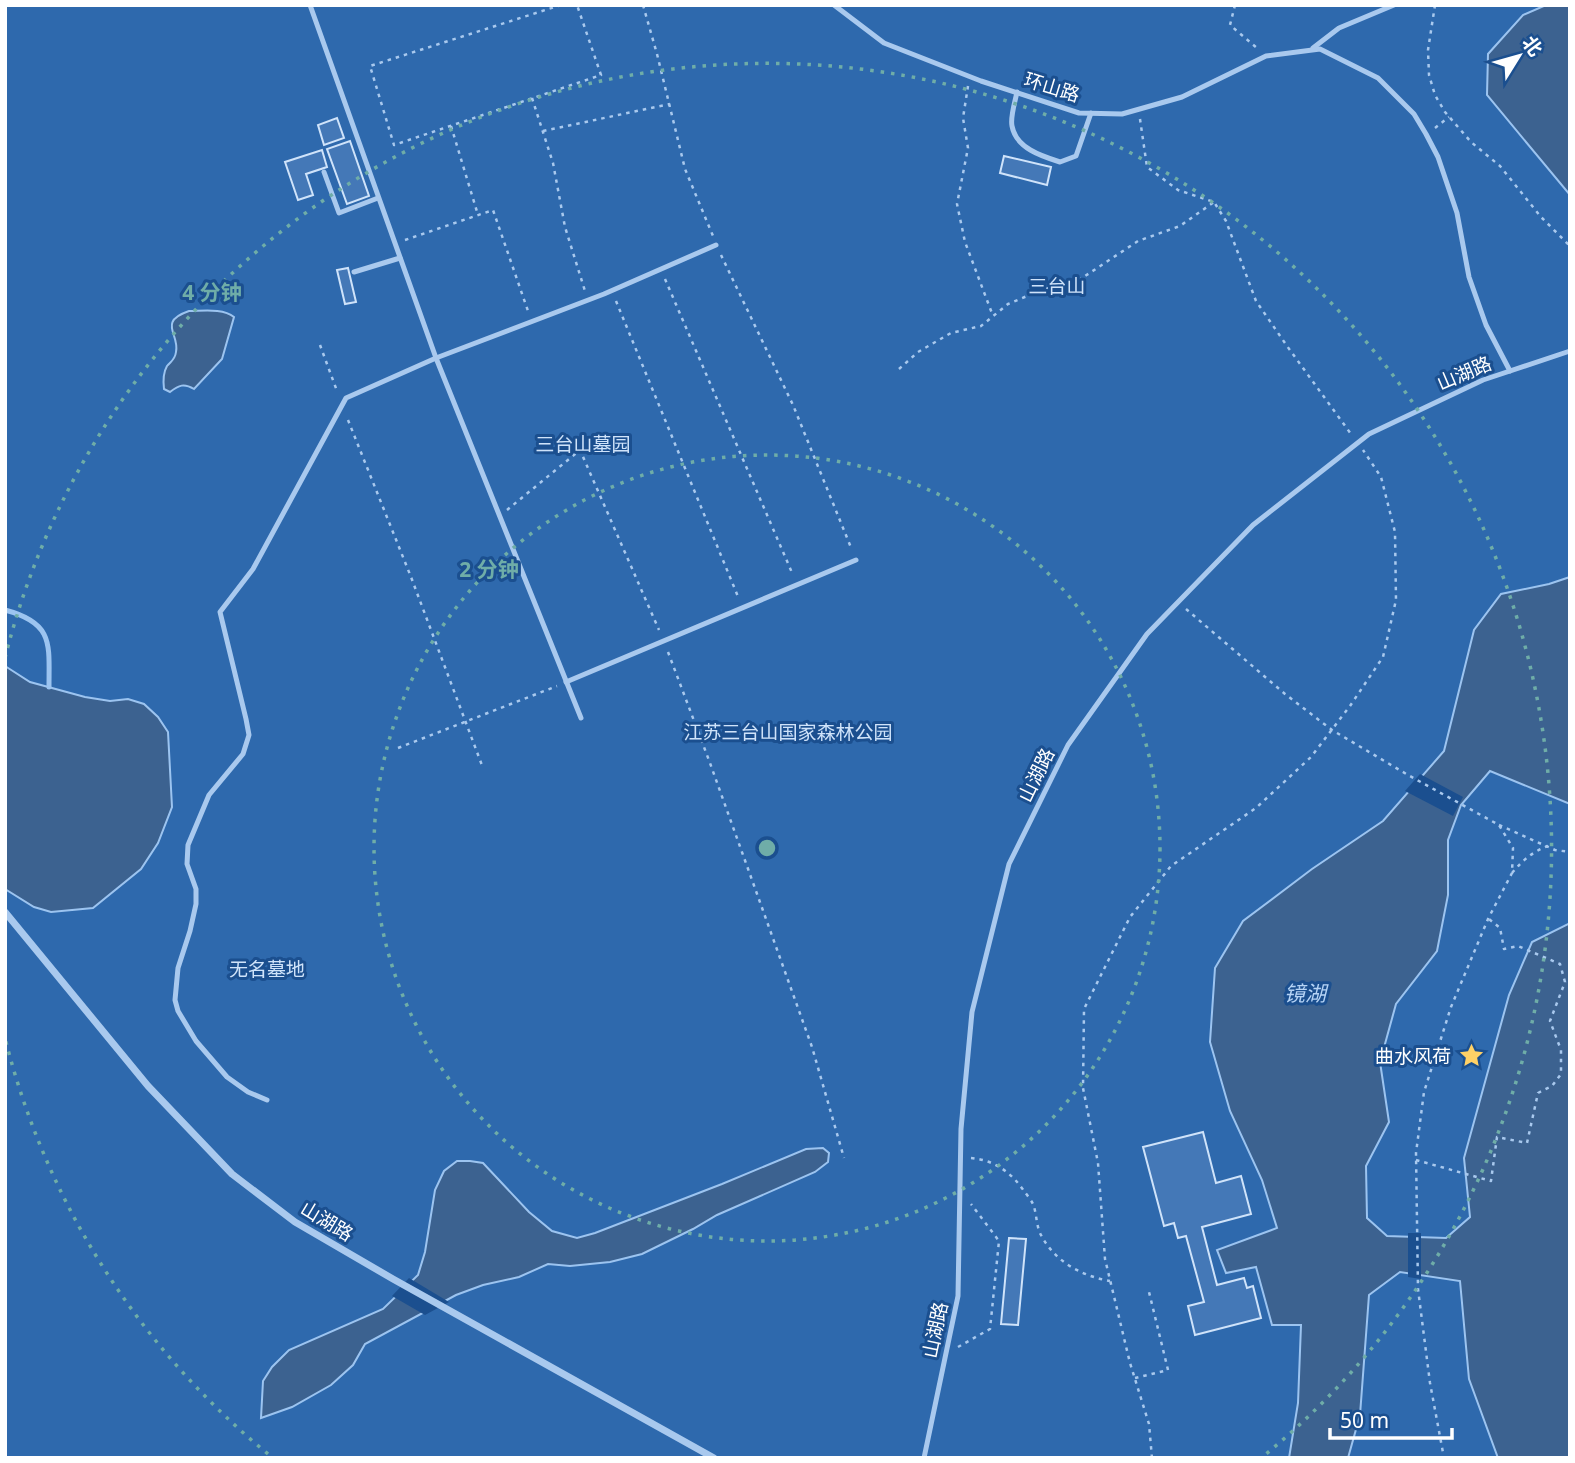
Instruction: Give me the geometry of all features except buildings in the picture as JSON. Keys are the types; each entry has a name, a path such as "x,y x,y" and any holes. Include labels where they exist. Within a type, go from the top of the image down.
{"street":[{"name":"山湖路","path":"5,912 148,1086 232,1174 295,1222 714,1458"}],"lane":[{"path":"310,5 436,358 581,718"},
{"name":"环山路","path":"834,5 884,43 969,76 1079,113 1122,114 1139,110 1182,97 1266,56 1311,50 1320,49 1378,78 1414,114 1438,157 1457,214 1469,277 1486,325 1510,370"},
{"path":"1311,50 1339,28 1394,5"},
{"path":"1017,92 1011,125 1018,141 1036,154 1060,162 1076,156 1091,113"},
{"path":"324,172 339,212 379,198"},
{"path":"267,1100 248,1092 227,1077 196,1041 178,1012 175,1000 178,968 190,931 196,897 196,889 187,864 188,845 209,795 243,754 249,735 219,612 253,569 346,398 436,358 612,291 716,245"},
{"path":"354,272 400,258"},
{"name":"山湖路","path":"924,1458 958,1296 961,1129 972,1013 1009,864 1068,745 1147,634 1253,525 1368,434 1483,380 1570,351"},
{"path":"566,682 856,560"}],"path":[{"path":"561,5 370,66 394,145 601,75 578,5"},
{"path":"643,5 685,169 716,245 793,405 856,560"},
{"path":"1235,5 1230,25 1266,56"},
{"path":"1435,5 1428,50 1429,75 1435,95 1449,117 1471,142 1500,166 1541,217 1570,246"},
{"path":"969,76 963,118 968,148 957,204 965,242 993,316"},
{"path":"532,98 552,163 565,227 589,300"},
{"path":"543,131 670,104"},
{"path":"1139,110 1147,167 1178,190 1214,202 1226,220 1256,301 1381,477 1395,533 1396,600 1382,657 1332,730 1311,757 1256,808 1171,866 1130,917 1084,1009 1083,1088 1098,1163 1105,1259 1149,1424 1152,1458"},
{"path":"1426,134 1449,117"},
{"path":"451,126 478,215"},
{"path":"899,369 918,352 951,333 981,326 1008,304 1044,289 1073,284 1138,241 1180,226 1214,202"},
{"path":"395,243 493,210 531,322"},
{"path":"661,270 797,586"},
{"path":"612,291 743,608"},
{"path":"320,345 482,768"},
{"path":"500,516 580,450 664,641 710,763 812,1046 844,1158"},
{"path":"1178,602 1284,694 1332,730 1499,825 1548,846 1570,852"},
{"path":"398,748 566,682"},
{"path":"1499,825 1513,848 1512,873"},
{"path":"1444,1458 1430,1382 1418,1289 1416,1160 1424,1092 1451,1007 1488,919 1512,873 1523,860 1548,846"},
{"path":"1416,1160 1491,1181 1497,1137 1527,1143 1538,1093 1552,1086 1561,1074 1561,1050 1550,1021 1565,982 1560,964 1518,946 1504,949 1500,928 1488,919"},
{"path":"961,1157 983,1159 1016,1178 1033,1203 1040,1233 1055,1255 1093,1278 1111,1281"},
{"path":"946,1354 990,1329 998,1253 999,1241 960,1190"},
{"path":"1135,1378 1168,1370 1149,1292"}],"green space":[{"name":"江苏三台山国家森林公园","path":"5,5 1570,5 1570,1458 5,1458"}],"water":[{"path":"1546,5 1570,5 1570,195 1487,95 1488,54 1523,15"},
{"path":"189,311 219,311 234,317 222,359 194,389 182,386 170,392 164,389 163,380 167,366 174,359 176,352 172,324 179,315"},
{"name":"镜湖","path":"1570,577 1570,804 1490,771 1461,805 1448,840 1448,895 1437,951 1396,1004 1380,1062 1389,1122 1366,1166 1367,1218 1387,1236 1446,1238 1470,1217 1464,1158 1509,995 1532,942 1570,923 1570,1458 1498,1458 1469,1379 1460,1281 1400,1272 1369,1295 1360,1415 1348,1458 1289,1458 1298,1403 1301,1325 1272,1325 1256,1267 1226,1273 1217,1250 1277,1228 1262,1180 1230,1111 1210,1042 1215,968 1243,921 1312,869 1383,821 1444,751 1474,630 1501,594"},
{"path":"5,666 30,682 85,697 110,701 128,699 144,704 158,717 168,732 172,807 158,843 141,869 93,908 51,912 34,907 5,889"},
{"path":"823,1148 829,1153 828,1162 815,1172 717,1215 642,1254 610,1262 570,1266 548,1264 519,1277 483,1285 456,1295 365,1344 353,1365 331,1385 292,1407 261,1418 263,1381 272,1367 289,1350 383,1309 418,1275 425,1252 435,1190 444,1171 457,1161 483,1163 529,1212 552,1231 577,1238 722,1184 806,1149"}],"pier":[{"path":"1420,774 1463,797 1453,816 1405,791"},
{"path":"1408,1233 1421,1233 1421,1279 1408,1277"},
{"path":"409,1278 449,1302 425,1315 392,1296"}],"waterway":[{"path":"5,610 33,621 45,637 49,659 49,687"}],"place":[{"name":"曲水风荷","path":"1471,1056"}],"park label":[{"name":"三台山","path":"1057,286"},
{"name":"三台山墓园","path":"583,444"},
{"name":"无名墓地","path":"267,969"}]}
